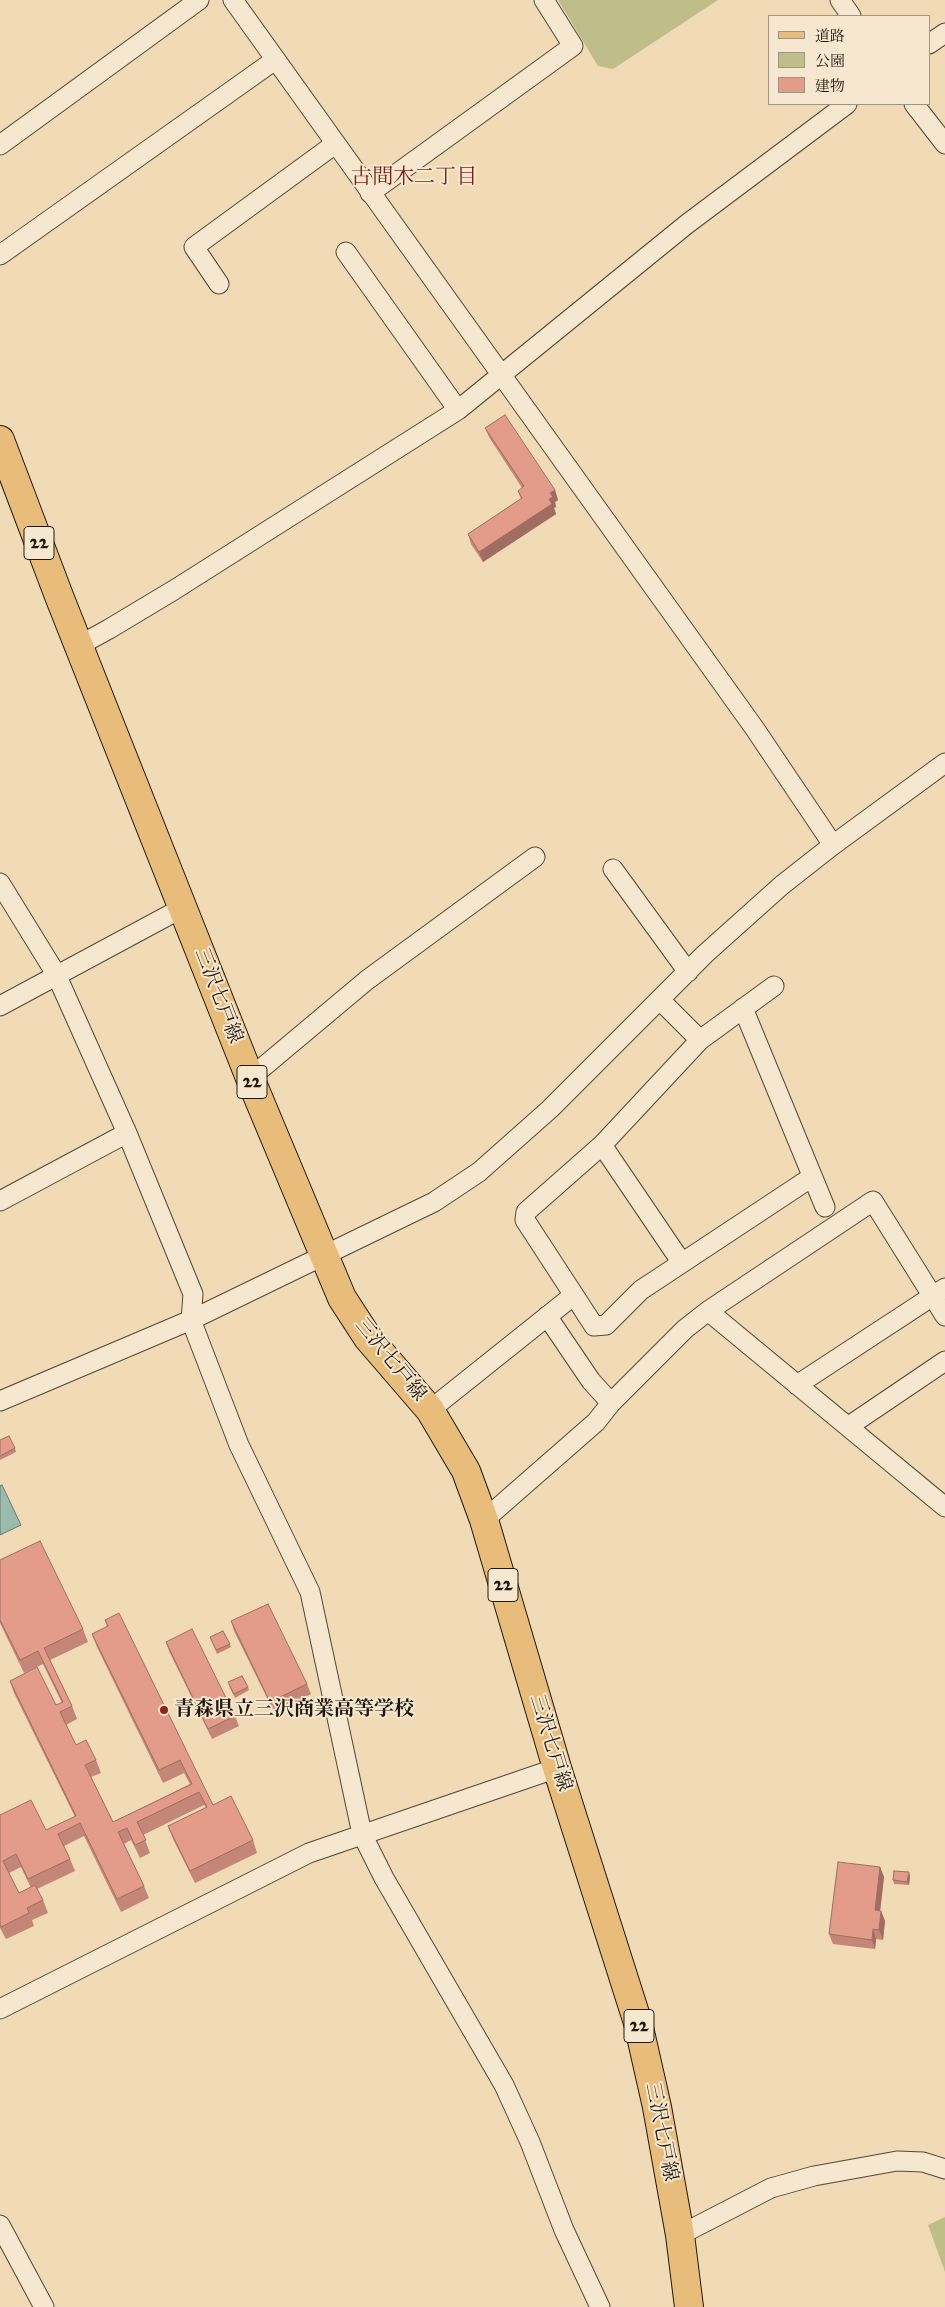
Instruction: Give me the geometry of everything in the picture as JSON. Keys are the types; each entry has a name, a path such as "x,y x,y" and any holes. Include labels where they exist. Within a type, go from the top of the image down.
{"main road":[{"name":"三沢七戸線","path":"0,440 250,1078 342,1298 368,1338 430,1410 466,1471 484,1520 644,2047 680,2236 689,2307"}],"street":[{"path":"0,145 199,0"},
{"path":"233,0 501,377 755,729 832,845"},
{"path":"370,193 573,46 544,0"},
{"path":"840,0 850,15"},
{"path":"930,43 945,33"},
{"path":"0,255 275,60"},
{"path":"80,645 174,590 458,410 687,224 847,105"},
{"path":"915,105 945,144"},
{"path":"219,284 194,247 335,144"},
{"path":"346,252 458,410"},
{"path":"0,1401 191,1320 284,1273 324,1256 434,1202 479,1172 550,1109 688,972 782,885 832,845 945,763"},
{"path":"250,1078 366,980 535,857"},
{"path":"613,869 688,972"},
{"path":"0,882 56,974 127,1133 193,1294 191,1320 239,1445 310,1592 362,1834 384,1878 504,2085 530,2142 564,2230 600,2307"},
{"path":"0,1006 56,974 184,907"},
{"path":"774,986 700,1040 602,1145 526,1212 525,1220 594,1326 606,1325 641,1290 812,1177"},
{"path":"660,1000 700,1040"},
{"path":"743,1008 825,1207"},
{"path":"0,1201 127,1133"},
{"path":"602,1145 682,1263"},
{"path":"484,1520 596,1422 611,1403 685,1329 708,1311 873,1201 938,1292 945,1316"},
{"path":"797,1384 938,1292"},
{"path":"430,1410 574,1295"},
{"path":"708,1311 945,1506"},
{"path":"547,1316 591,1382 611,1403"},
{"path":"849,1426 945,1361"},
{"path":"0,2010 300,1857 362,1834 558,1768"},
{"path":"680,2236 771,2188 814,2176 897,2161 923,2162 945,2169"},
{"path":"0,2225 44,2307"}],"green space":[{"path":"558,0 718,0 613,69 598,66"},
{"path":"945,2217 945,2272 928,2225"}],"shaded area":[{"path":"2,1485 21,1525 0,1535 0,1486"}],"building":[{"path":"505,415 555,490 550,493 553,497 549,499 552,504 479,552 468,534 522,498 518,491 524,486 485,428"},
{"path":"9,1436 15,1448 0,1456 0,1440"},
{"path":"40,1541 83,1629 44,1648 72,1706 60,1712 76,1745 86,1740 96,1760 85,1765 113,1822 192,1784 180,1760 159,1770 92,1634 108,1626 105,1620 119,1613 213,1805 231,1796 253,1840 190,1871 168,1826 207,1807 199,1792 137,1822 146,1840 135,1845 127,1828 118,1832 144,1886 117,1899 80,1823 58,1834 70,1859 28,1879 16,1854 3,1861 19,1893 35,1885 43,1900 27,1908 29,1913 1,1927 0,1815 31,1800 46,1830 76,1816 10,1681 37,1667 56,1705 63,1702 38,1651 20,1660 0,1620 0,1560"},
{"path":"268,1604 307,1684 270,1702 231,1621"},
{"path":"192,1629 235,1716 208,1729 166,1642"},
{"path":"223,1631 230,1644 216,1650 210,1637"},
{"path":"242,1676 248,1687 234,1694 228,1682"},
{"path":"838,1862 880,1867 875,1910 881,1911 879,1930 873,1929 872,1940 829,1934"},
{"path":"894,1871 909,1872 907,1882 893,1880"}],"place":[{"name":"青森県立三沢商業高等学校","path":"164,1710"}],"district":[{"name":"古間木二丁目","path":"414,178"}]}
